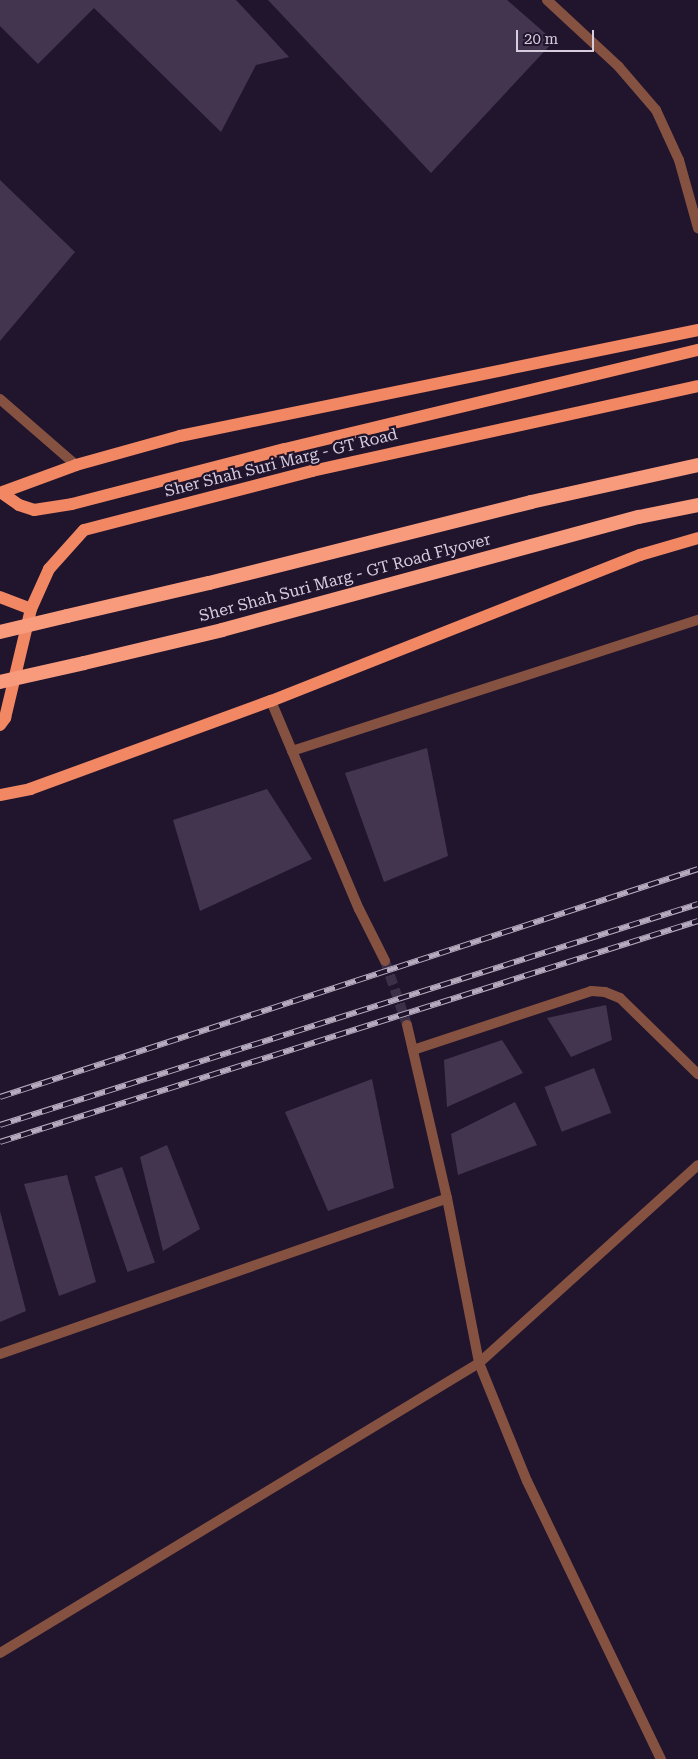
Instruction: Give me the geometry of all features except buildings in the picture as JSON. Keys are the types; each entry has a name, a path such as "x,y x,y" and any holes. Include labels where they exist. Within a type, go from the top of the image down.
{"highway":[{"name":"Sher Shah Suri Marg - GT Road Flyover","path":"0,632 209,583 531,502 698,464"},
{"name":"Sher Shah Suri Marg - GT Road Flyover","path":"0,682 222,630 639,517 698,505"}],"main road":[{"path":"1,493 76,465 180,436 698,330"},
{"path":"1,493 18,505 34,510 72,504 284,449 698,350"},
{"name":"Sher Shah Suri Marg - GT Road","path":"0,725 5,718 31,609 49,569 84,530 312,470 698,386"},
{"path":"0,795 30,789 271,701 640,555 698,538"},
{"path":"0,598 31,609"}],"street":[{"path":"547,0 619,67 656,110 678,160 698,228"},
{"path":"0,399 76,465"},
{"path":"292,752 698,620"},
{"path":"271,701 359,910 385,961"},
{"path":"413,1050 584,993 598,992 620,998 698,1074"},
{"path":"407,1025 447,1198 479,1363 528,1481 661,1759"},
{"path":"0,1653 479,1363 698,1164"},
{"path":"0,1354 447,1198"}],"tunnel":[{"path":"385,961 407,1025"}],"railway":[{"path":"0,1097 698,869"},
{"path":"0,1125 698,904"},
{"path":"0,1142 698,921"}]}
